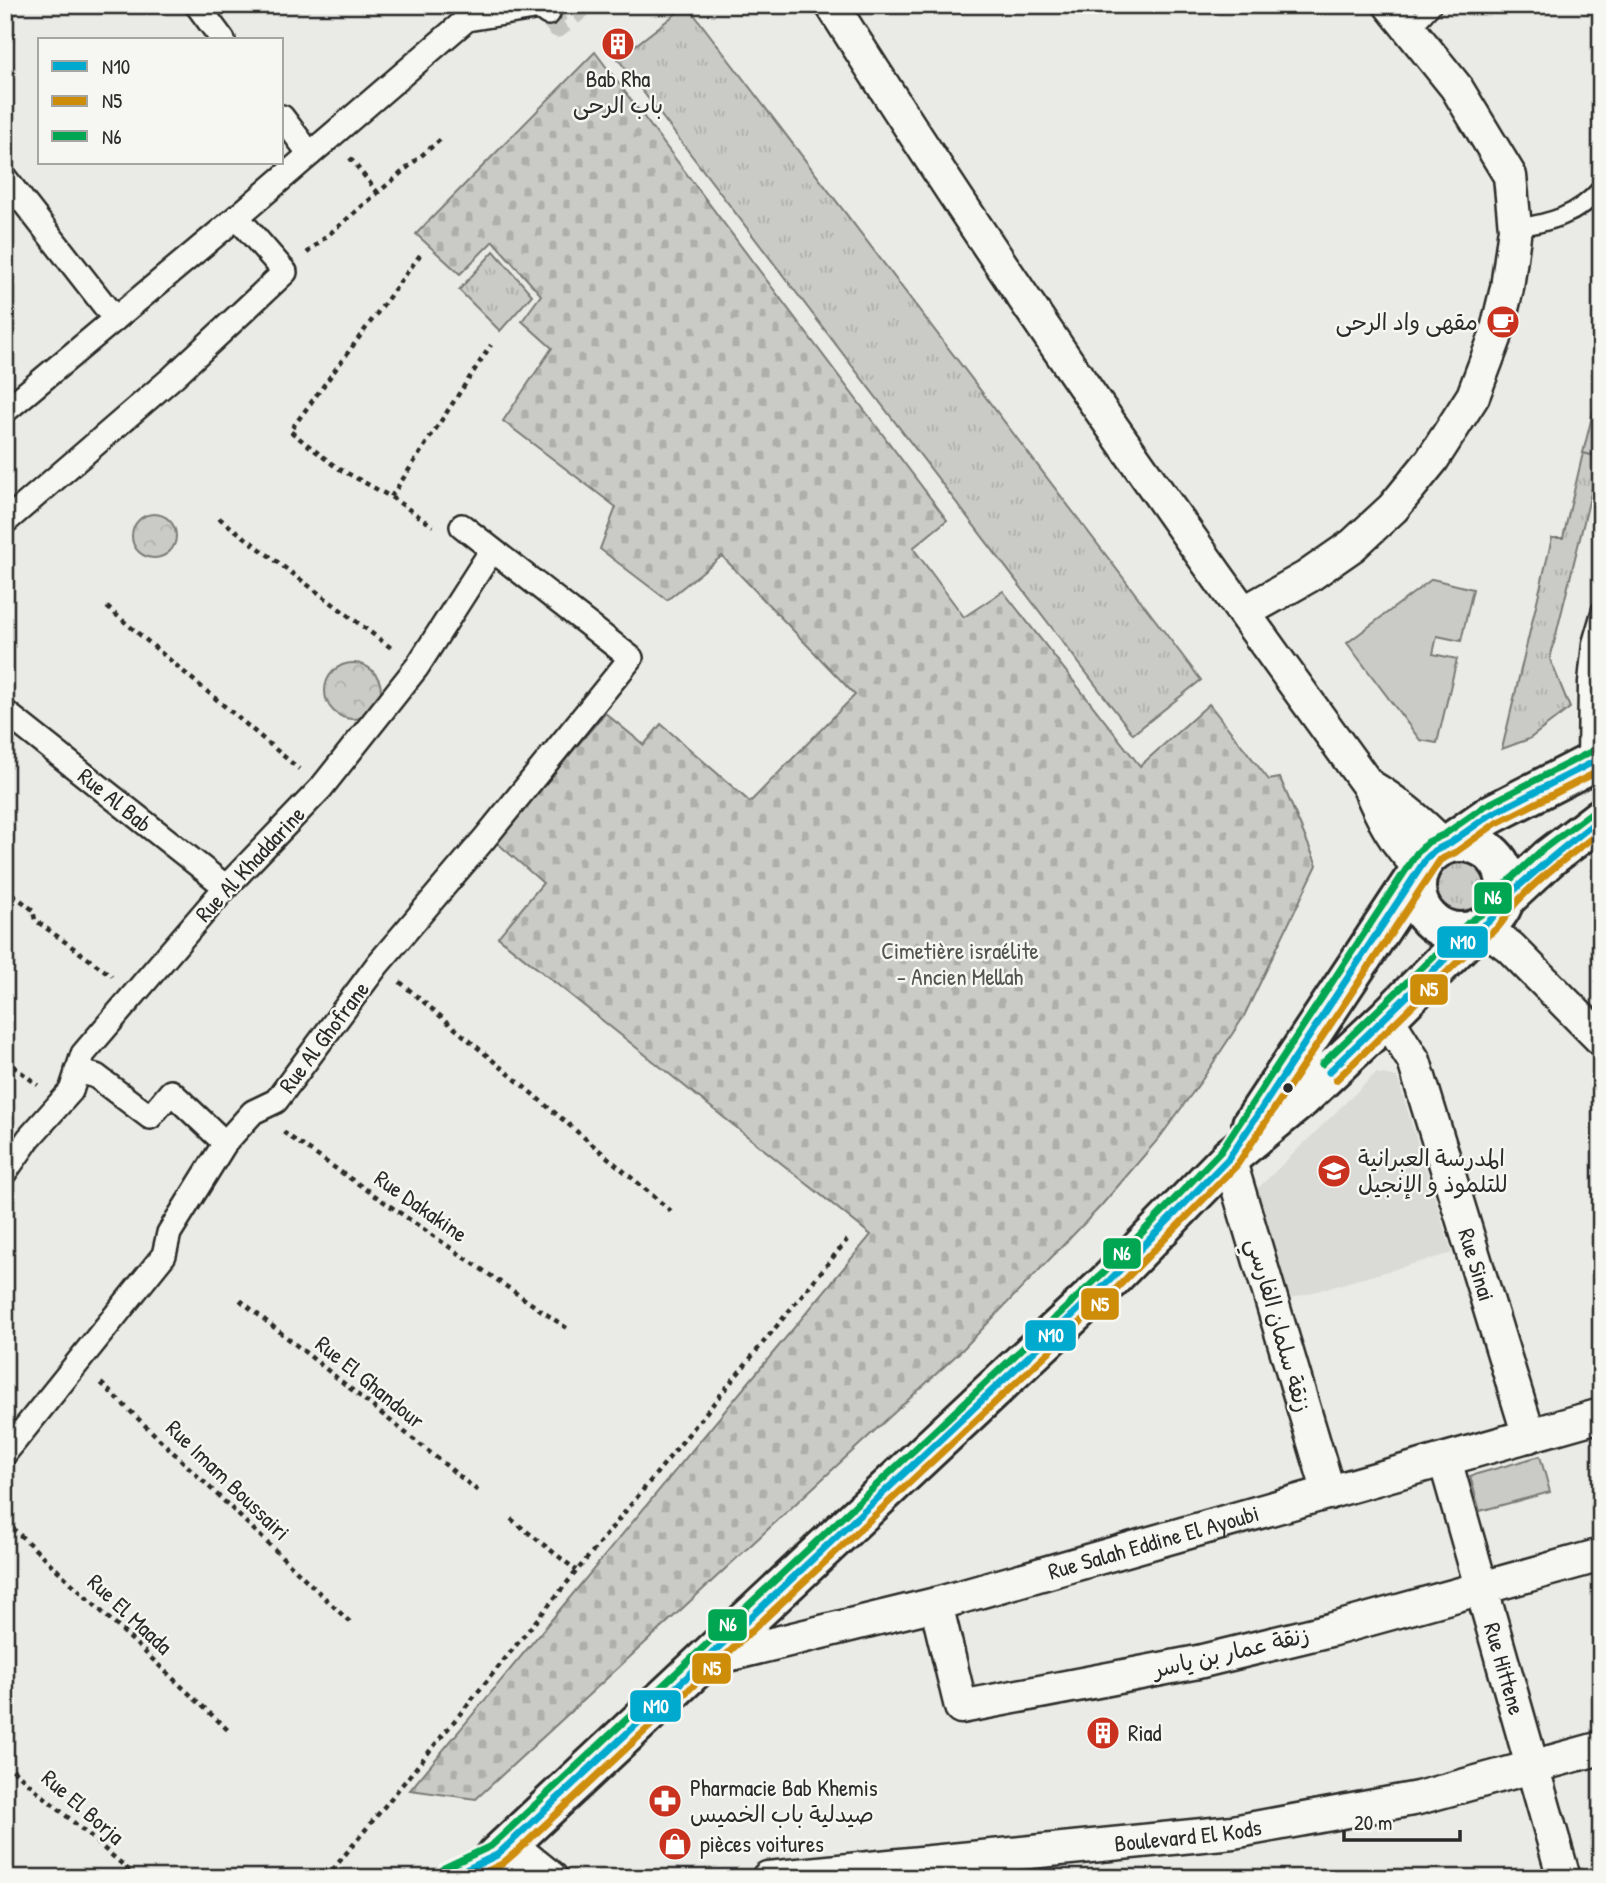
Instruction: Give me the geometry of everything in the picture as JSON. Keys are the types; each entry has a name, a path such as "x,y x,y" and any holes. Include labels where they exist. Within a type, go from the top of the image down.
{"street":[{"path":"197,5 222,38"},
{"path":"832,5 1030,309 1162,499 1368,785 1398,803 1419,820 1433,857 1417,898 1429,919 1450,931 1495,922"},
{"path":"1245,612 1307,577 1353,545 1392,508 1432,460 1473,396 1495,338 1507,288 1515,229 1510,176 1456,87 1390,5"},
{"path":"5,411 332,136 461,12 540,7 548,13"},
{"path":"284,120 310,154"},
{"path":"5,178 115,320"},
{"path":"5,522 173,377 285,271 237,217"},
{"path":"463,526 492,550"},
{"name":"Rue Al Khaddarine","path":"5,1172 29,1138 71,1091 83,1054 226,887 321,788 417,667 492,550"},
{"name":"Rue Al Ghofrane","path":"5,1453 163,1255 169,1233 225,1143 253,1112 276,1101 378,964 494,828 631,658 492,550"},
{"name":"Rue Al Bab","path":"5,712 226,887"},
{"path":"1230,1158 1433,857 1490,815 1593,761"},
{"path":"448,1878 495,1859 1110,1280 1230,1158 1302,1098 1495,922 1549,858 1601,818"},
{"path":"1433,857 1473,844 1493,855 1505,876 1495,922"},
{"path":"1495,922 1601,1039"},
{"name":"Rue Sinai","path":"1387,1018 1414,1061 1529,1436"},
{"path":"77,1071 96,1076 150,1117 171,1092 225,1143"},
{"name":"زنقة سلمان الفارسي","path":"1230,1158 1329,1493"},
{"name":"Rue Salah Eddine El Ayoubi","path":"703,1661 936,1604 1601,1415"},
{"name":"Rue Hittene","path":"1445,1460 1564,1878"},
{"name":"زنقة عمار بن ياسر","path":"936,1604 961,1707 1198,1662 1601,1555"},
{"name":"Boulevard El Kods","path":"768,1878 1233,1832 1418,1798 1601,1748"},
{"path":"495,1859 551,1878"}],"lane":[{"path":"1409,30 1433,5"},
{"path":"1515,229 1562,218 1579,209 1601,188"},
{"path":"1593,761 1587,682 1591,643 1601,609"}],"path":[{"path":"332,136 378,193"},
{"path":"285,271 441,139"},
{"path":"420,255 290,431 336,467 391,496 443,533 463,526"},
{"path":"391,496 491,345"},
{"path":"219,518 417,667"},
{"path":"107,607 321,788"},
{"path":"5,888 33,910 35,920 136,992"},
{"path":"378,964 671,1211"},
{"path":"5,1060 61,1102"},
{"name":"Rue Dakakine","path":"253,1112 568,1329"},
{"path":"326,1878 846,1240"},
{"name":"Rue El Ghandour","path":"240,1300 478,1491"},
{"name":"Rue Imam Boussairi","path":"78,1360 353,1625"},
{"path":"511,1519 576,1570"},
{"name":"Rue El Maada","path":"5,1521 230,1732"},
{"name":"Rue El Borja","path":"5,1763 137,1877"}],"shaded area":[{"path":"1376,1073 1397,1077 1452,1253 1285,1300 1251,1195"}],"green space":[{"path":"687,5 1201,680 1133,734 618,59"},
{"name":"Cimetière israélite - Ancien Mellah","path":"595,52 947,520 913,548 964,617 1003,591 1140,766 1209,704 1269,780 1280,778 1317,865 1244,1016 1160,1137 1100,1207 962,1350 476,1799 410,1790 871,1235 498,937 543,883 496,842 605,713 644,745 661,724 750,802 855,695 722,556 667,600 600,549 616,507 503,421 552,348 522,321 541,295 493,241 460,274 416,234"},
{"path":"494,251 532,295 500,331 459,290"},
{"path":"1601,380 1601,457 1583,453"},
{"path":"1583,453 1600,457 1550,659 1570,708 1529,739 1502,749 1552,538 1563,538"},
{"path":"154,514 163,515 170,520 175,527 175,545 170,552 163,557 154,558 145,557 138,552 133,545 132,536 133,527 138,520 145,515"},
{"path":"1432,579 1473,589 1461,641 1437,636 1433,654 1457,659 1437,743 1420,740 1347,643"},
{"path":"353,663 364,665 373,671 379,680 379,702 373,711 364,717 353,719 342,717 333,711 327,702 325,691 327,680 333,671 342,665"},
{"path":"1462,858 1473,860 1486,871 1491,887 1489,898 1478,911 1462,916 1451,914 1438,903 1433,887 1435,876 1446,863"},
{"path":"1540,1456 1550,1492 1480,1511 1470,1476"}],"tunnel":[{"path":"548,13 558,26 583,5"}],"transit line":[{"name":"N6","path":"444,1868 491,1846 502,1836 1103,1273 1221,1151 1417,853 1428,842 1445,834 1485,806 1596,749"},
{"name":"N10","path":"449,1878 497,1855 509,1844 1110,1280 1229,1158 1426,859 1434,851 1490,815 1601,758"},
{"name":"N5","path":"473,1878 502,1864 516,1852 1117,1288 1237,1165 1440,860 1495,824 1601,770"},
{"name":"N6","path":"1322,1064 1468,923 1486,911 1496,893 1542,850 1595,810"},
{"name":"N10","path":"1329,1072 1475,930 1488,922 1508,896 1601,818"},
{"name":"N5","path":"1336,1080 1481,939 1498,927 1515,904 1535,884 1601,831"}],"place":[{"name":"Bab Rha باب الرحى","path":"618,44"},
{"name":"مقهى واد الرحى","path":"1503,322"},
{"name":"المدرسة العبرانية للتلموذ و الإنجيل","path":"1334,1171"},
{"name":"Riad","path":"1103,1733"},
{"name":"Pharmacie Bab Khemis صيدلية باب الخميس","path":"665,1801"},
{"name":"pièces voitures","path":"675,1844"}]}
